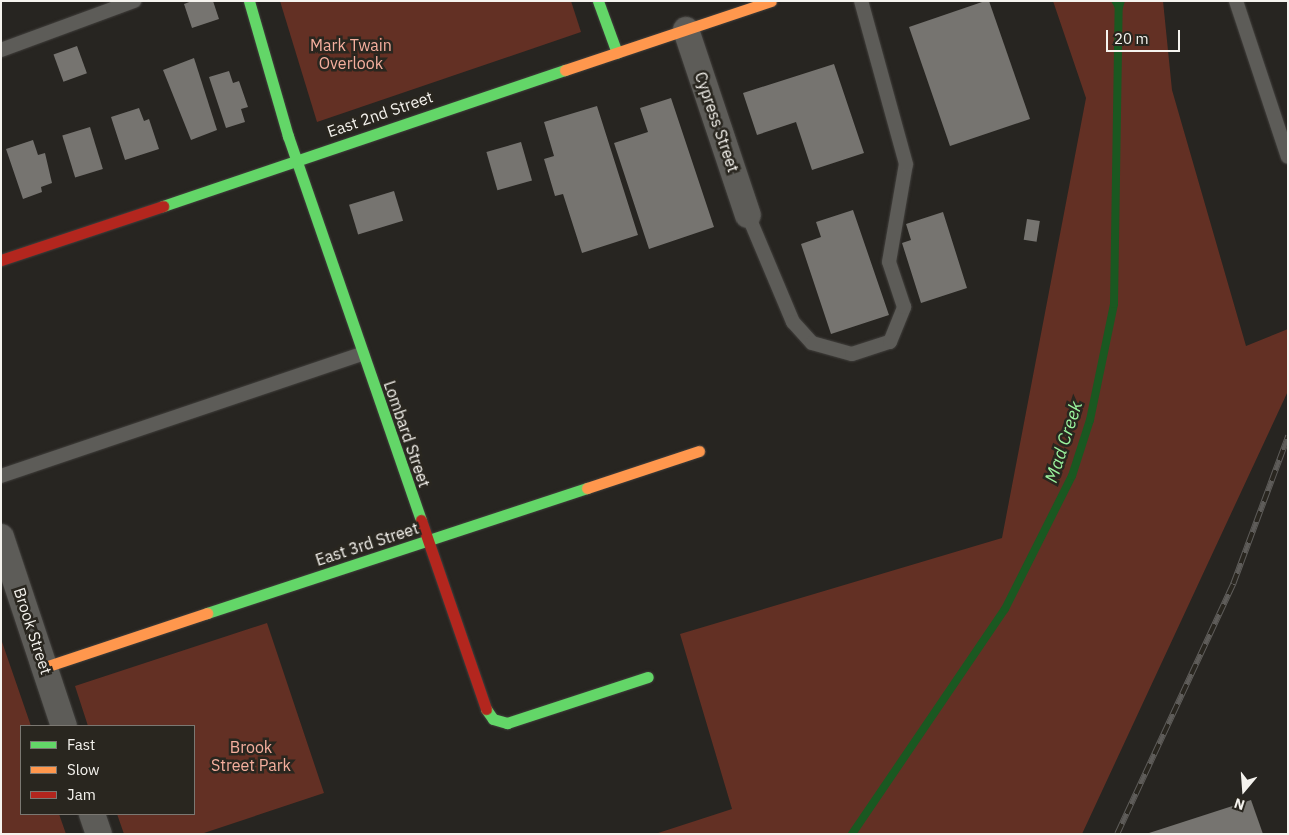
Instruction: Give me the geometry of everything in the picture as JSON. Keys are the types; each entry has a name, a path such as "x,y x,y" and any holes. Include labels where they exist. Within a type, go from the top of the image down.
{"street":[{"name":"Lombard Street","path":"249,1 298,159 362,354 426,542 493,719 507,723 648,677"},
{"path":"598,1 617,53"},
{"name":"East 2nd Street","path":"1,260 770,1"},
{"name":"Cypress Street","path":"686,30 748,215"},
{"name":"East 3rd Street","path":"45,668 700,450"},
{"name":"Brook Street","path":"1,537 64,725"},
{"path":"92,815 99,834"}],"lane":[{"path":"1,50 134,1"},
{"path":"748,215 794,322 812,343 852,354 890,342 904,307 889,262 906,164 861,1"},
{"path":"1236,1 1288,157"},
{"path":"1,476 362,354"}],"green space":[{"name":"Mark Twain Overlook","path":"280,1 571,1 581,32 317,122"},
{"path":"1053,1 1163,1 1172,90 1246,346 1288,329 1288,391 1082,834 655,834 732,809 680,634 1002,538 1086,98"},
{"name":"Brook Street Park","path":"267,623 324,793 201,834 124,834 117,815 195,815 195,725 88,725 75,686"},
{"path":"1,639 31,725 20,725 20,815 59,815 66,834 1,834"}],"shaded area":[{"path":"1111,1 1125,1 1120,17"}],"building":[{"path":"192,1 213,1 219,19 192,28 184,4"},
{"path":"989,1 1030,119 950,146 909,27"},
{"path":"77,46 87,73 63,82 54,55"},
{"path":"194,58 217,130 191,140 163,70"},
{"path":"834,64 864,153 812,170 796,122 757,135 743,93"},
{"path":"229,71 233,83 239,81 248,107 241,109 245,122 226,128 209,77"},
{"path":"671,98 714,227 649,249 614,143 648,132 640,108"},
{"path":"597,106 638,235 582,253 563,194 555,196 544,159 554,156 544,122"},
{"path":"139,108 144,121 149,119 159,149 125,160 111,117"},
{"path":"90,127 103,169 75,178 62,135"},
{"path":"33,140 38,155 45,153 52,183 41,187 42,192 23,199 6,149"},
{"path":"521,142 532,180 497,190 486,152"},
{"path":"394,191 403,221 358,234 349,205"},
{"path":"853,210 889,315 831,334 801,244 821,237 816,222"},
{"path":"943,212 967,288 921,303 902,243 911,240 906,224"},
{"path":"1027,219 1040,221 1037,242 1024,240"},
{"path":"1251,800 1263,834 1149,834 1149,833"}],"waterway":[{"name":"Mad Creek","path":"852,834 1005,609 1072,476 1090,420 1114,304 1119,1"}],"railway":[{"path":"1117,834 1233,584 1288,436"}],"traffic: fast":[{"path":"249,1 288,136 421,520"},
{"path":"598,1 617,53"},
{"path":"163,206 565,70"},
{"path":"207,613 587,488"},
{"path":"486,709 493,719 507,723 648,677"}],"traffic: slow":[{"path":"565,70 771,1"},
{"path":"587,488 699,451"},
{"path":"45,667 207,613"}],"traffic: jam":[{"path":"1,260 163,206"},
{"path":"421,520 486,709"}]}
